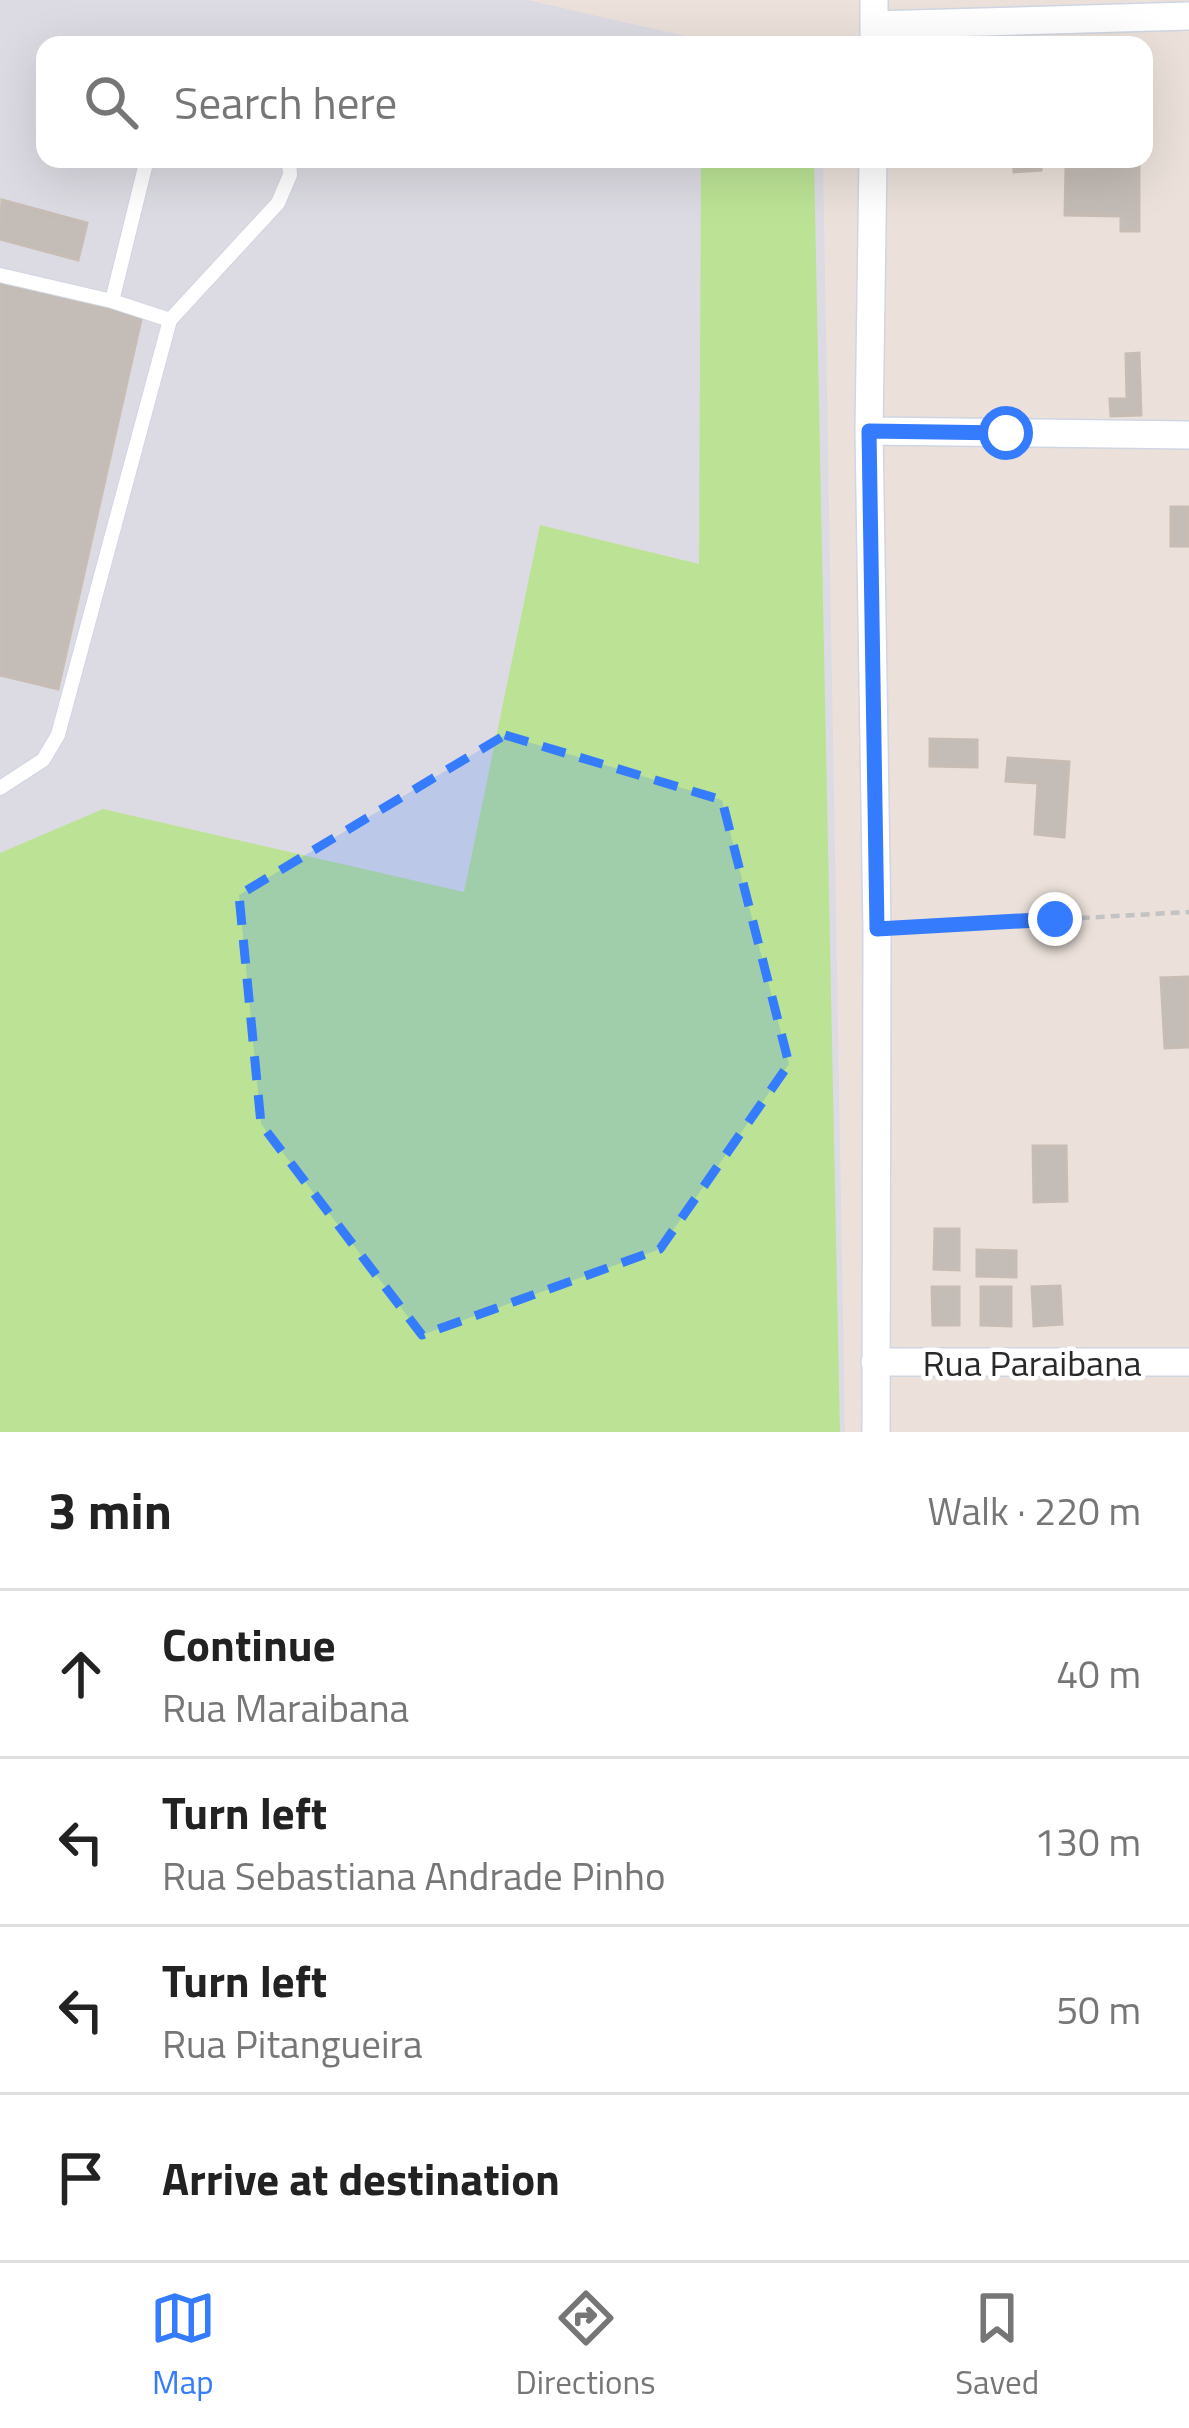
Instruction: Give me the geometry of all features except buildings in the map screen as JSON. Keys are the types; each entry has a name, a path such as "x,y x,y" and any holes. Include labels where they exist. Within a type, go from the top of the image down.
{"street":[{"path":"874,23 1189,16"},
{"path":"873,168 869,431 877,929 876,1432"},
{"path":"869,431 1189,435"},
{"name":"Rua Paraibana","path":"875,1362 1189,1362"}],"lane":[{"path":"112,301 145,168"},
{"path":"0,788 44,760 58,735 170,320 278,203 290,168"},
{"path":"0,274 170,320"}],"path":[{"path":"877,929 1189,912"}],"highlighted area":[{"path":"505,735 722,800 789,1064 660,1249 422,1335 261,1124 239,895"}],"shaded area":[{"path":"0,0 527,0 685,36 36,36 36,168 823,168 845,1432 0,1432"}],"green space":[{"path":"701,168 814,168 840,1432 0,1432 0,853 103,809 464,892 540,525 699,564"}],"route":[{"path":"1006,433 869,431 877,929 1055,919"}]}
